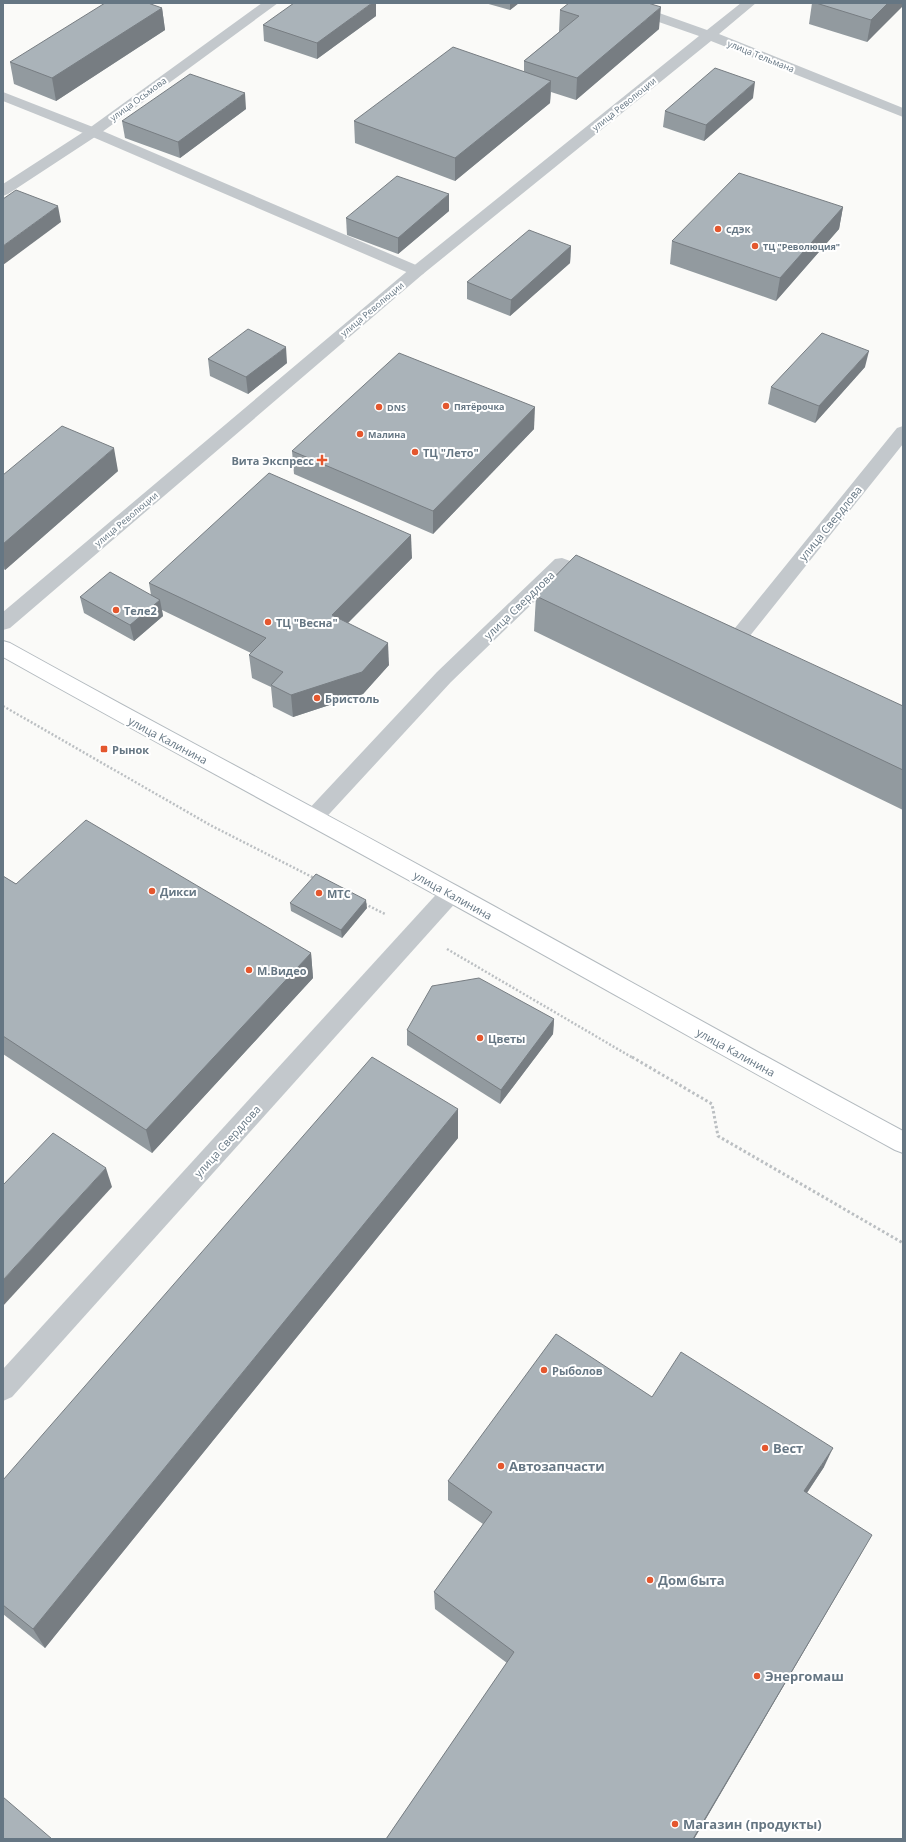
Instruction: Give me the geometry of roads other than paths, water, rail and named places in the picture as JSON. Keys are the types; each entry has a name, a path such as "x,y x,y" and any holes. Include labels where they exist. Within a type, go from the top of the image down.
{"street":[{"name":"улица Осьмова","path":"3,192 93,132 270,3"},
{"name":"улица Тельмана","path":"618,3 709,36 903,114"},
{"name":"улица Революции","path":"3,623 416,271 749,3"},
{"path":"3,96 93,132 416,271"},
{"name":"улица Свердлова","path":"702,622 745,640 903,432"},
{"name":"улица Свердлова","path":"312,818 444,677 562,564 606,582"},
{"name":"улица Калинина","path":"3,648 138,724 451,893 746,1058 903,1142"},
{"name":"улица Свердлова","path":"3,1388 451,893"}],"place":[{"name":"СДЭК","path":"718,229"},
{"name":"ТЦ \"Революция\"","path":"755,246"},
{"name":"Пятёрочка","path":"446,406"},
{"name":"DNS","path":"379,407"},
{"name":"Малина","path":"360,434"},
{"name":"ТЦ \"Лето\"","path":"415,452"},
{"name":"Вита Экспресс","path":"322,460"},
{"name":"Теле2","path":"116,610"},
{"name":"ТЦ \"Весна\"","path":"268,622"},
{"name":"Бристоль","path":"317,698"},
{"name":"Рынок","path":"104,749"},
{"name":"Дикси","path":"152,891"},
{"name":"МТС","path":"319,893"},
{"name":"М.Видео","path":"249,970"},
{"name":"Цветы","path":"480,1038"},
{"name":"Рыболов","path":"544,1370"},
{"name":"Вест","path":"765,1448"},
{"name":"Автозапчасти","path":"501,1466"},
{"name":"Дом быта","path":"650,1580"},
{"name":"Энергомаш","path":"757,1676"},
{"name":"Магазин (продукты)","path":"675,1824"}]}
